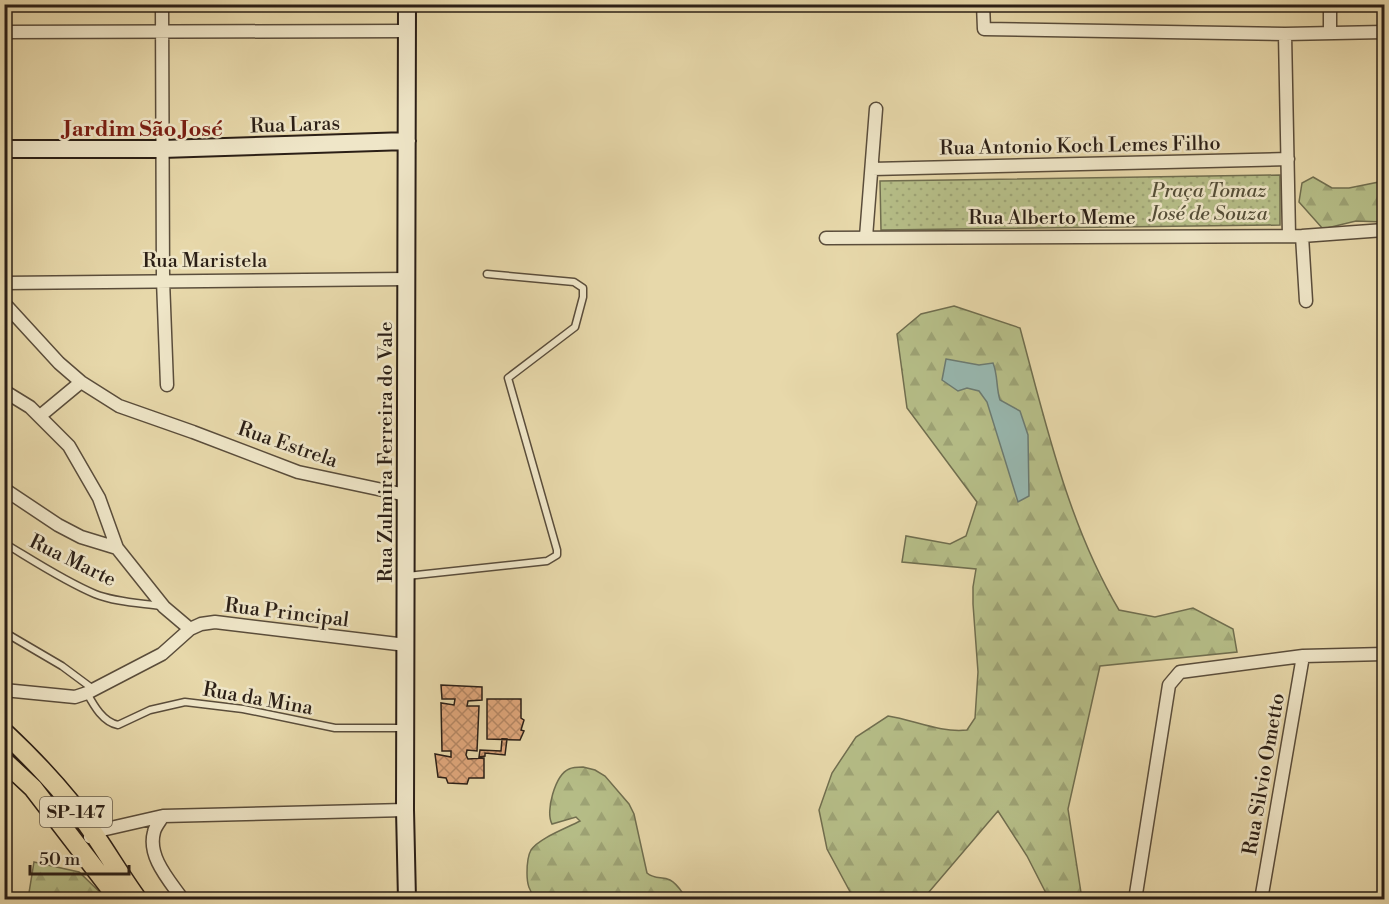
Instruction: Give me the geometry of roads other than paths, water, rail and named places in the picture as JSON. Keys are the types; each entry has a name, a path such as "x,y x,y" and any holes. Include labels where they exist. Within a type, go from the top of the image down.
{"main road":[{"name":"SP-147","path":"4,732 93,832 114,867 138,900"},
{"name":"SP-147","path":"4,761 33,788 119,900"}],"street":[{"path":"162,4 163,280 167,385"},
{"name":"Rua Zulmira Ferreira do Vale","path":"407,4 405,810 407,900"},
{"path":"983,4 984,29 1285,34 1384,32"},
{"path":"1330,4 1330,32"},
{"path":"4,32 407,31"},
{"path":"1285,34 1288,236"},
{"path":"866,237 876,110"},
{"name":"Rua Laras","path":"4,148 162,149 407,141"},
{"name":"Rua Antonio Koch Lemes Filho","path":"872,169 1288,159"},
{"name":"Rua Alberto Meme","path":"826,238 1302,236 1384,230"},
{"path":"1302,236 1306,301"},
{"name":"Rua Maristela","path":"4,283 406,279"},
{"name":"Rua Estrela","path":"4,303 59,363 81,382 119,406 298,472 406,495"},
{"path":"40,416 81,382"},
{"path":"4,391 16,397 40,416 69,446 99,498 117,548 164,606 190,629"},
{"path":"4,489 58,525 81,537 117,548"},
{"name":"Rua Principal","path":"4,690 75,697 90,692 162,654 190,629 201,624 215,622 406,645"},
{"path":"1135,900 1169,685 1180,672 1303,656 1384,654"},
{"name":"Rua Silvio Ometto","path":"1261,900 1303,656"},
{"path":"81,849 93,832 163,816 405,810"},
{"path":"163,816 154,831 152,845 163,872 183,900"}],"lane":[{"path":"406,576 547,561 556,555 557,550 508,378 574,327 583,297 583,288 574,282 488,274"},
{"name":"Rua Marte","path":"4,543 96,594 130,602 164,606"},
{"name":"Rua da Mina","path":"4,632 84,680 107,721 118,725 150,710 185,702 243,709 335,728 406,728"}],"water":[{"path":"946,359 979,365 993,363 1000,400 1020,411 1028,435 1029,496 1018,502 987,402 979,391 967,388 958,391 942,380"}],"district":[{"name":"Jardim São José","path":"143,128"}],"park label":[{"name":"Praça Tomaz José de Souza","path":"1209,202"}]}
